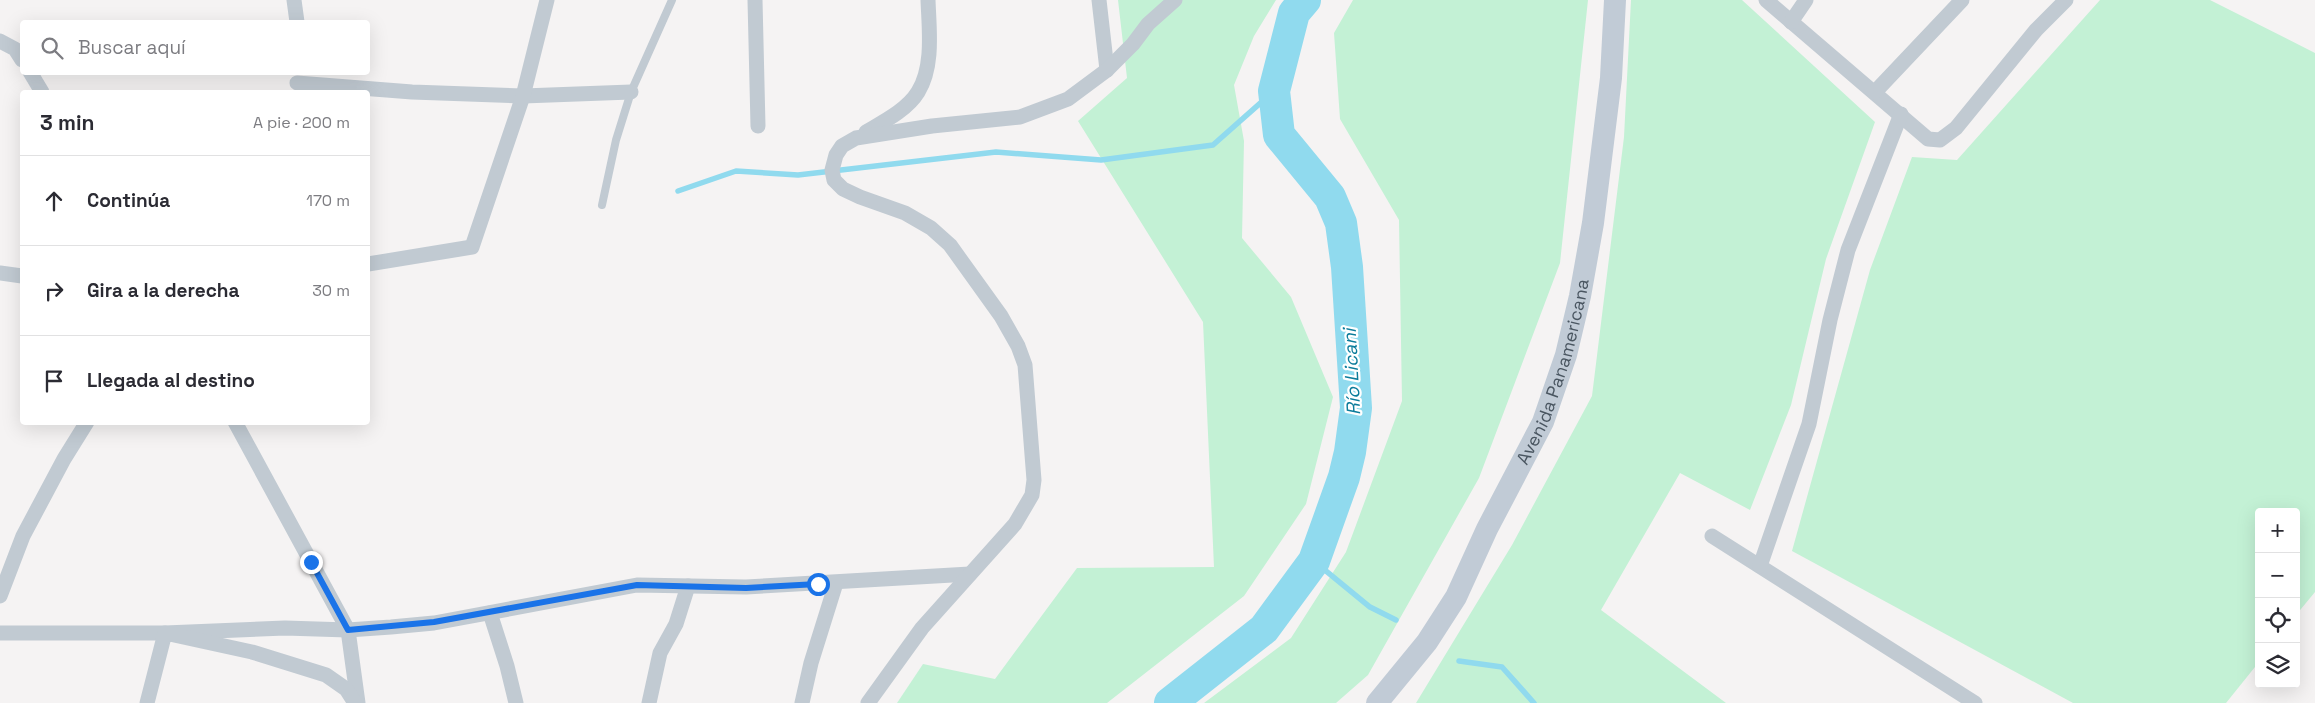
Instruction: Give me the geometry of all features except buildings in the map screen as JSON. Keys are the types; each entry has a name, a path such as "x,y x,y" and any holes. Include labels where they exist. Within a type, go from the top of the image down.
{"main road":[{"name":"Avenida Panamericana","path":"1377,703 1427,642 1456,597 1487,530 1543,422 1563,363 1580,296 1593,223 1611,78 1615,0"}],"street":[{"path":"294,0 297,20"},
{"path":"370,264 472,247 522,96 547,0"},
{"path":"755,0 758,126"},
{"path":"868,703 922,628 1015,524 1032,495 1034,480 1025,364 1018,346 1001,316 950,245 931,228 906,213 860,198 843,189 834,180 832,170 836,155 842,146 889,118 908,104 918,93 928,59 930,33 928,0"},
{"path":"1099,0 1107,70"},
{"path":"856,138 932,126 1020,117 1068,99 1107,70 1133,44 1148,24 1175,0"},
{"path":"1766,0 1928,139 1940,140 1956,128 2036,30 2066,0"},
{"path":"1791,22 1806,0"},
{"path":"1875,92 1962,0"},
{"path":"0,41 15,48 20,57"},
{"path":"32,75 41,90"},
{"path":"296,83 412,92 522,96 631,92"},
{"path":"1760,566 1809,424 1830,320 1848,250 1901,114"},
{"path":"0,273 20,276"},
{"path":"0,596 23,536 64,459 85,425"},
{"path":"237,425 348,630 357,703"},
{"path":"1712,536 1975,703"},
{"path":"0,633 165,633 284,628 348,630 434,622 637,585 746,588 970,574"},
{"path":"802,703 811,663 836,583"},
{"path":"649,703 660,653 676,624 688,586"},
{"path":"490,613 507,666 516,703"},
{"path":"147,703 165,633"},
{"path":"165,633 252,652 326,675 346,689 357,703"}],"lane":[{"path":"602,205 616,140 631,92 672,0"}],"green space":[{"path":"1118,0 1276,0 1254,36 1234,85 1244,141 1242,238 1291,297 1333,397 1306,504 1244,596 1107,703 897,703 923,664 995,679 1077,568 1214,567 1203,322 1078,121 1127,78"},
{"path":"1353,0 1588,0 1560,263 1479,478 1368,675 1336,703 1204,703 1291,638 1346,552 1402,401 1399,220 1340,119 1334,33"},
{"path":"1631,0 1742,0 1875,122 1826,259 1791,405 1750,510 1680,473 1601,610 1726,703 1416,703 1512,545 1592,396 1624,137"},
{"path":"2100,0 2210,0 2315,53 2315,592 2300,610 2300,508 2255,508 2255,667 2226,703 2073,703 1792,551 1870,270 1912,157 1957,160"}],"waterway":[{"name":"Río Licani","path":"1170,703 1264,629 1314,561 1344,477 1350,452 1356,408 1347,267 1341,223 1330,197 1279,135 1274,91 1294,13 1305,0"},
{"path":"678,191 736,171 798,175 996,152 1101,160 1213,145 1274,91"},
{"path":"1314,561 1370,607 1396,620"},
{"path":"1459,661 1502,667 1534,703"}],"route":[{"path":"311,562 348,630 434,622 637,585 746,588 818,584"}]}
